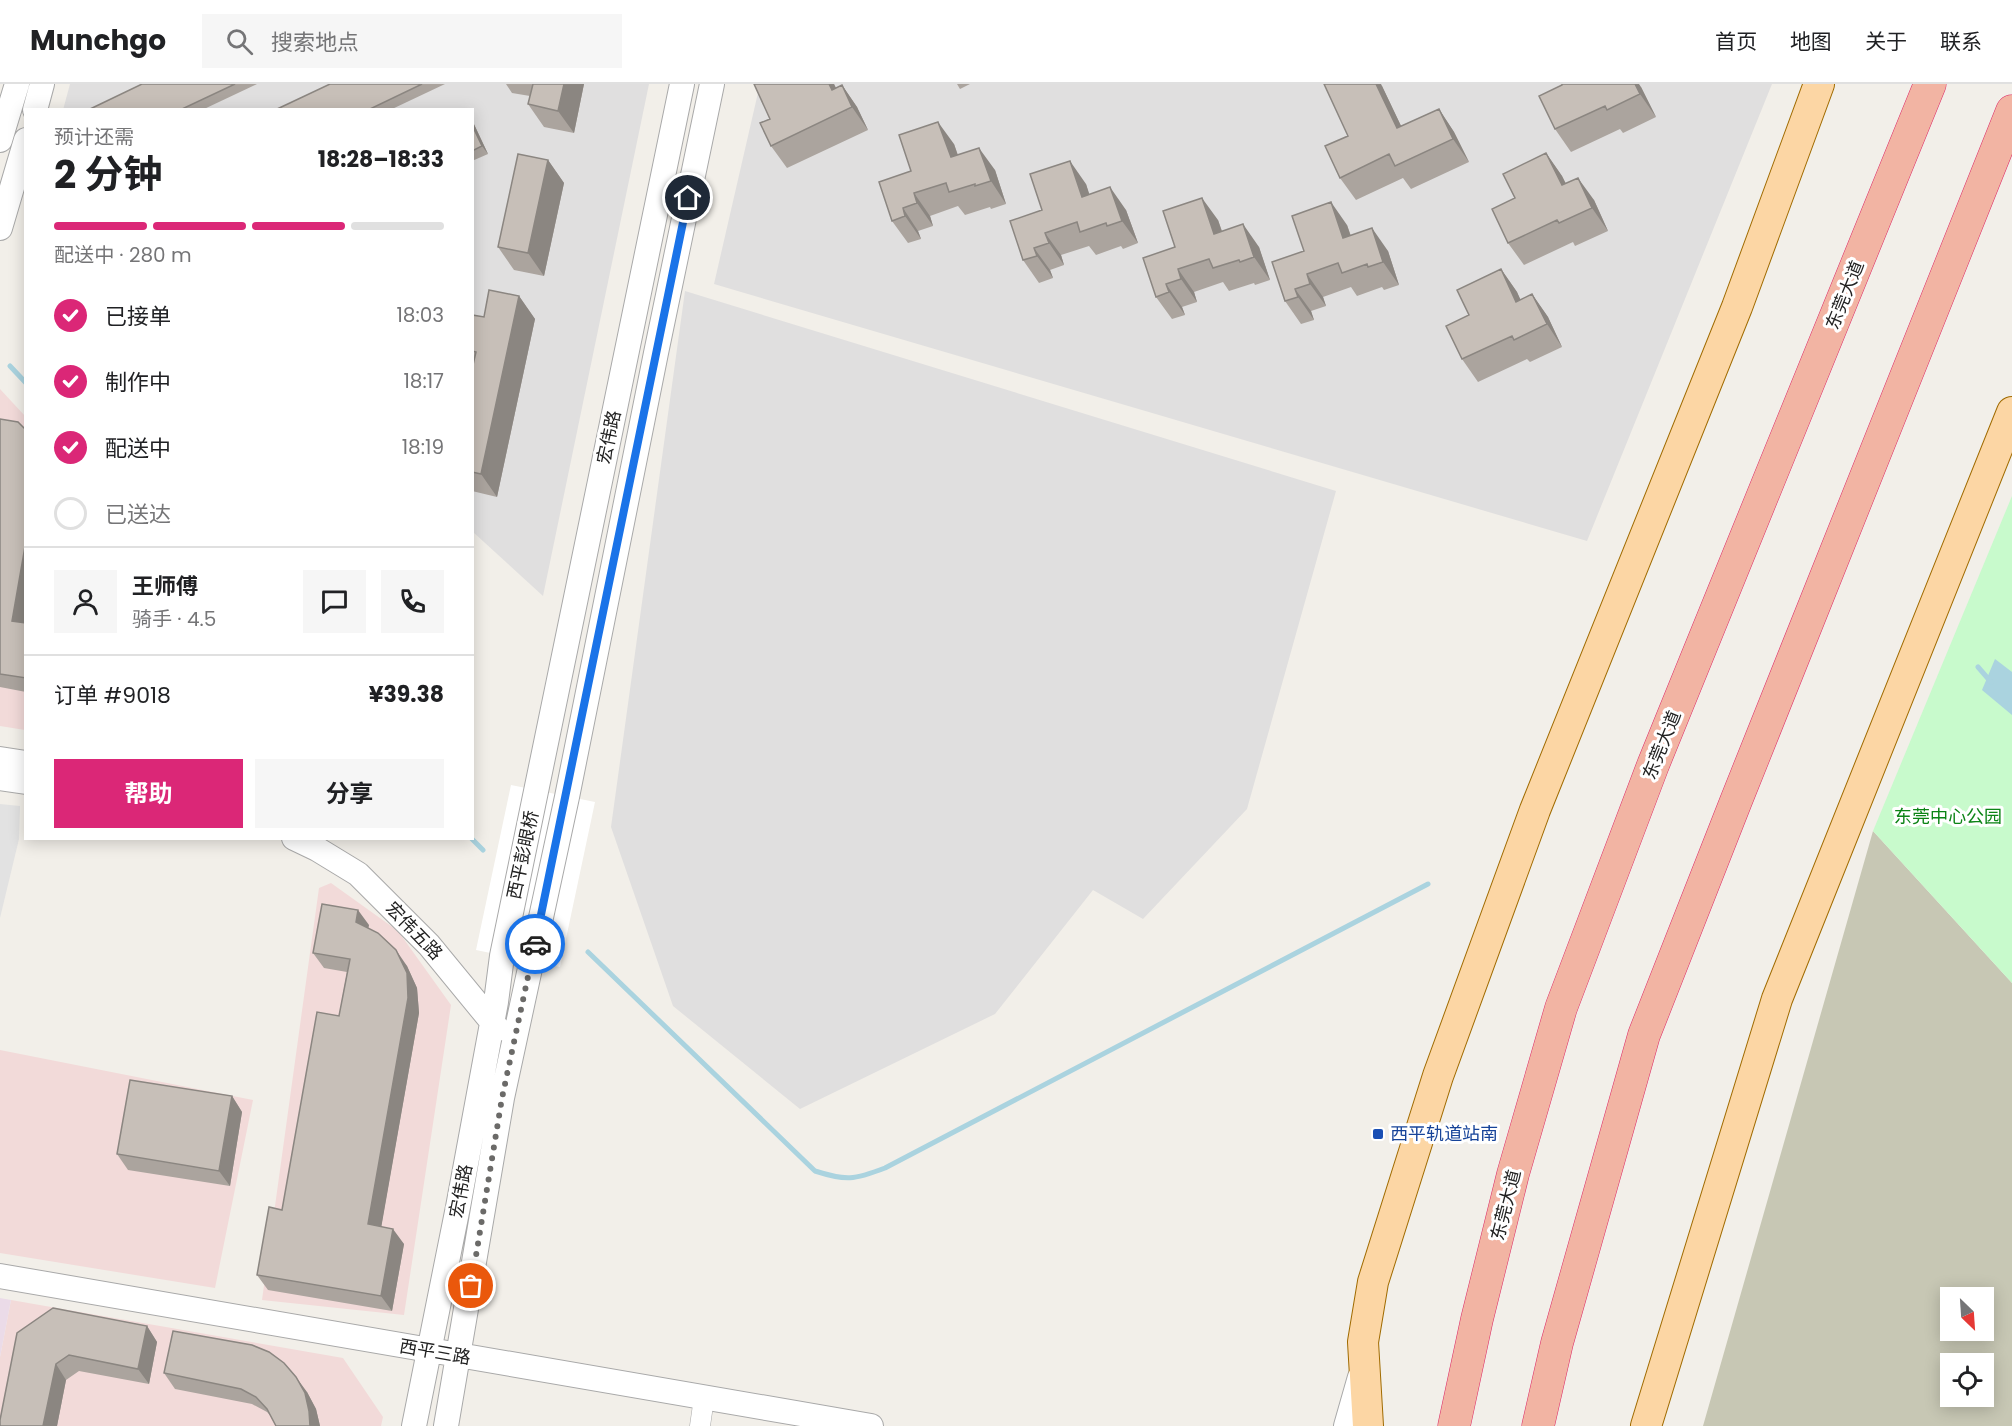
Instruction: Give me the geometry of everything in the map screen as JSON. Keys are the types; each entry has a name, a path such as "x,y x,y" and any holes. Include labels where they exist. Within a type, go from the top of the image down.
{"highway":[{"name":"东莞大道","path":"1454,1426 1477,1319 1513,1174 1562,1008 1658,754 1930,84"},
{"path":"1538,1426 1560,1332 1644,1035 2012,111"}],"main road":[{"path":"1368,1426 1363,1342 1373,1282 1438,1076 1535,810 1737,307 1819,84"},
{"path":"1646,1426 1777,999 2012,412"}],"street":[{"path":"0,140 17,84"},
{"path":"36,108 42,84"},
{"name":"宏伟路","path":"537,791 682,84"},
{"name":"宏伟路","path":"567,797 712,84"},
{"path":"0,228 24,147"},
{"path":"0,759 24,763"},
{"path":"0,778 24,782"},
{"name":"西平彭眼桥","path":"502,956 537,791"},
{"name":"西平彭眼桥","path":"532,962 567,797"},
{"name":"宏伟五路","path":"298,840 358,874 494,1012"},
{"name":"宏伟五路","path":"335,840 368,864 440,933 515,1039"},
{"name":"宏伟路","path":"414,1426 494,1012 502,956"},
{"name":"宏伟路","path":"446,1426 502,1098 532,962"},
{"name":"西平三路","path":"0,1276 871,1426"},
{"path":"1346,1426 1364,1360"},
{"path":"700,1426 704,1398"}],"shaded area":[{"path":"70,84 649,84 543,596 474,533 474,108 64,108"},
{"path":"760,84 1772,84 1587,541 714,284"},
{"path":"685,291 1336,491 1247,809 1143,919 1093,890 995,1014 800,1109 673,1006 611,827"},
{"path":"0,389 24,415 24,730 0,726"},
{"path":"0,804 20,806 19,839 0,918"},
{"path":"1873,831 2012,983 2012,1426 1703,1426"},
{"path":"331,883 398,931 451,1005 404,1315 262,1300 319,888"},
{"path":"0,1050 253,1100 215,1288 0,1253"},
{"path":"0,1298 11,1300 0,1357"},
{"path":"11,1300 343,1358 383,1417 381,1426 0,1426 0,1357"}],"green space":[{"name":"东莞中心公园","path":"2012,496 2012,983 1873,831"}],"water":[{"path":"1995,659 2012,672 2012,715 1982,690"}],"pier":[{"path":"511,785 595,802 560,967 476,950"}],"building":[{"path":"142,84 235,84 184,108 92,108"},
{"path":"330,84 422,84 372,108 279,108"},
{"path":"533,84 564,84 558,111 528,104"},
{"path":"754,84 829,84 832,90 842,85 852,107 771,146 760,123 770,119"},
{"path":"1324,84 1376,84 1397,128 1439,109 1453,139 1395,166 1389,154 1340,178 1325,146 1348,136"},
{"path":"1562,84 1635,84 1640,94 1607,110 1605,106 1555,129 1539,96"},
{"path":"938,122 951,157 979,148 991,181 949,192 946,183 914,193 917,203 903,208 905,216 892,221 879,182 911,171 899,135"},
{"path":"474,129 482,146 474,150"},
{"path":"1546,153 1562,185 1578,178 1592,208 1559,223 1557,220 1508,243 1492,209 1515,198 1503,174"},
{"path":"518,154 548,160 528,253 498,247"},
{"path":"1070,161 1082,197 1110,187 1122,221 1107,226 1106,223 1080,232 1077,222 1045,233 1049,243 1034,248 1037,256 1023,260 1010,221 1042,210 1030,174"},
{"path":"1202,198 1214,234 1243,224 1254,257 1213,268 1209,259 1178,269 1181,279 1166,284 1169,292 1156,297 1143,258 1175,247 1163,211"},
{"path":"1331,202 1343,238 1372,228 1383,262 1368,267 1367,264 1342,273 1338,263 1307,274 1310,284 1295,289 1298,297 1285,301 1272,262 1304,251 1292,216"},
{"path":"1501,269 1516,302 1532,294 1547,324 1514,340 1512,336 1462,359 1446,326 1469,315 1457,290"},
{"path":"489,290 519,296 481,474 474,472 474,360 476,352 474,352 474,315 484,317"},
{"path":"0,419 18,422 24,428 24,552 12,621 24,623 24,678 0,674"},
{"path":"322,904 358,910 356,922 378,933 396,950 407,973 408,998 368,1224 393,1229 381,1296 257,1275 269,1207 282,1210 317,1012 339,1016 350,959 313,953"},
{"path":"130,1080 232,1096 219,1171 117,1154"},
{"path":"53,1308 147,1326 138,1369 69,1355 56,1364 43,1426 0,1426 17,1333"},
{"path":"173,1331 252,1345 269,1352 284,1363 296,1377 305,1393 310,1426 276,1426 267,1409 256,1397 241,1389 164,1373"}],"waterway":[{"path":"10,366 24,381"},
{"path":"1978,667 1991,682"},
{"path":"473,840 483,850"},
{"path":"588,952 815,1171 850,1178 885,1168 1428,884"}],"way so far":[{"path":"471,1286 502,1098 535,944"}],"place":[{"name":"西平轨道站南","path":"1378,1134"}],"route":[{"path":"535,944 567,797 688,198"}]}
